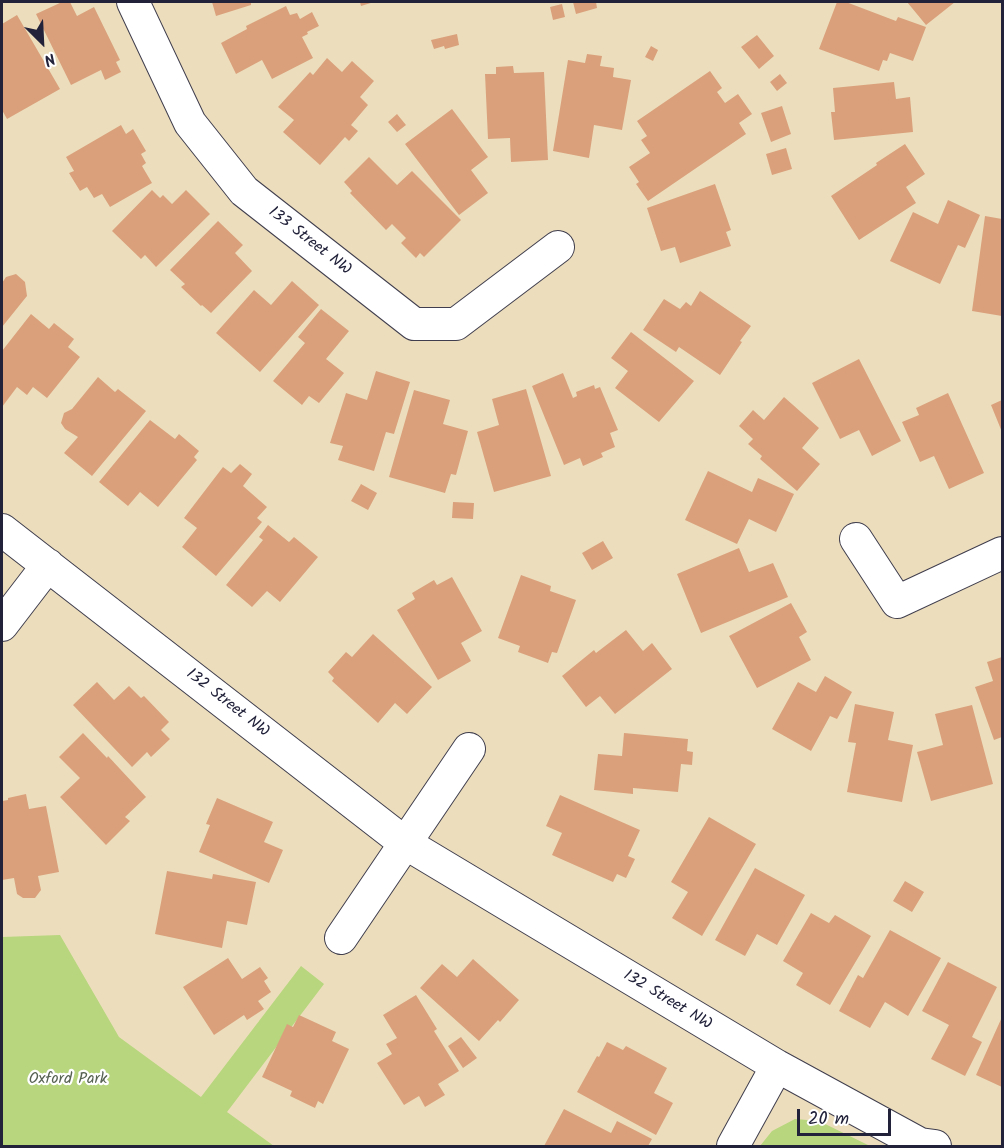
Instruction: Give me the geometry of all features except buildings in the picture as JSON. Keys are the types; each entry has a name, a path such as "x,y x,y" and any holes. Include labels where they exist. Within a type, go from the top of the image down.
{"street":[{"name":"133 Street NW","path":"133,2 189,123 244,191 414,324 456,324 558,247"},
{"name":"132 Street NW","path":"2,530 405,843 777,1066 920,1144 935,1146"},
{"path":"856,539 897,602 1002,553"},
{"path":"2,625 48,565"},
{"path":"341,938 469,749"},
{"path":"733,1146 777,1066"}],"green space":[{"name":"Oxford Park","path":"60,935 119,1037 201,1097 301,966 324,984 227,1112 274,1146 2,1146 2,937"},
{"path":"795,1119 819,1121 870,1146 760,1146 772,1131"}]}
